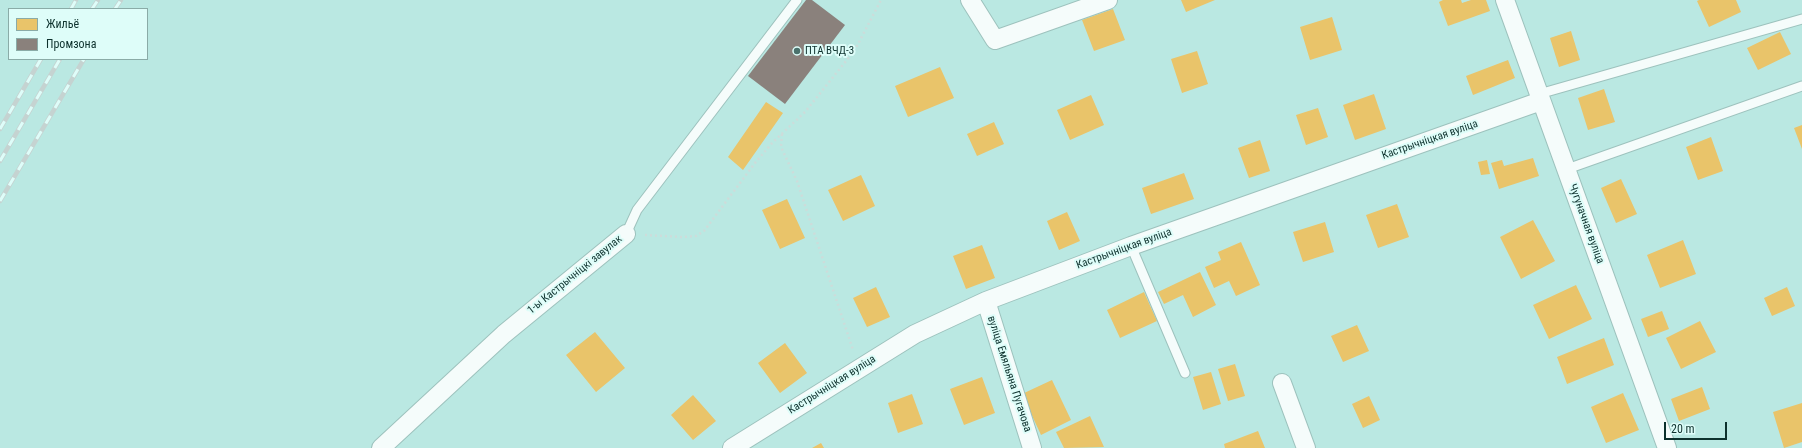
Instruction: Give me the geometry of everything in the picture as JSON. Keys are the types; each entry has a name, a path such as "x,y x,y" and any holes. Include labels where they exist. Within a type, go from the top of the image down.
{"street":[{"path":"970,0 995,40 1108,0"},
{"name":"Чугуначная вуліца","path":"1505,0 1667,448"},
{"name":"Кастрычніцкая вуліца","path":"732,448 915,334 986,301 1131,246 1540,97"},
{"name":"1-ы Кастрычніцкі завулак","path":"381,448 504,334 626,234"},
{"name":"вуліца Емяльяна Пугачова","path":"986,301 1032,448"},
{"path":"1282,383 1306,448"}],"lane":[{"name":"1-ы Кастрычніцкі завулак","path":"626,234 637,210 797,0"},
{"path":"1540,97 1802,19"},
{"path":"1567,169 1802,86"},
{"path":"1131,246 1185,373"}],"path":[{"path":"626,234 682,237 699,234 704,231 755,164 804,112 846,61 857,46 881,0"},
{"path":"782,134 781,147 803,200 858,369"}],"building: Жильё":[{"path":"1181,0 1215,0 1186,12"},
{"path":"1443,0 1461,0 1462,3 1471,0 1486,0 1490,11 1448,26 1439,2"},
{"path":"1736,0 1741,12 1709,27 1697,1"},
{"path":"1113,9 1125,40 1094,51 1082,20"},
{"path":"1332,17 1342,50 1310,60 1300,27"},
{"path":"1571,31 1580,60 1559,67 1550,38"},
{"path":"1780,32 1791,54 1758,70 1747,48"},
{"path":"1197,51 1208,84 1182,93 1171,59"},
{"path":"1508,60 1515,78 1473,95 1466,76"},
{"path":"940,67 954,98 908,117 895,86"},
{"path":"1604,89 1615,122 1588,130 1578,98"},
{"path":"1374,94 1386,129 1355,140 1343,105"},
{"path":"1091,95 1104,125 1070,140 1057,110"},
{"path":"766,102 783,113 743,170 728,157"},
{"path":"1318,108 1328,137 1306,145 1296,115"},
{"path":"994,122 1004,144 977,156 967,134"},
{"path":"1802,125 1802,149 1794,128"},
{"path":"1711,137 1723,171 1698,180 1686,147"},
{"path":"1260,140 1270,171 1249,178 1238,148"},
{"path":"1533,158 1539,176 1499,189 1491,163 1502,160 1504,166"},
{"path":"1487,160 1490,174 1481,175 1478,162"},
{"path":"1184,173 1194,199 1151,214 1142,188"},
{"path":"861,175 875,206 843,221 828,190"},
{"path":"1621,179 1637,214 1616,223 1601,188"},
{"path":"787,199 805,238 780,249 762,210"},
{"path":"1397,204 1409,237 1378,248 1366,215"},
{"path":"1067,212 1080,241 1059,250 1047,221"},
{"path":"1533,220 1555,261 1521,279 1500,237"},
{"path":"1325,222 1334,252 1303,262 1293,232"},
{"path":"1683,240 1696,274 1660,288 1647,255"},
{"path":"1241,242 1260,285 1236,296 1229,281 1214,288 1205,267 1221,260 1218,252"},
{"path":"982,245 995,278 966,289 953,256"},
{"path":"1200,272 1216,305 1193,317 1183,295 1164,304 1158,292"},
{"path":"1576,285 1592,319 1549,339 1533,305"},
{"path":"876,287 890,317 867,327 853,298"},
{"path":"1787,287 1795,306 1772,316 1764,298"},
{"path":"1144,292 1157,321 1120,338 1107,310"},
{"path":"1662,311 1669,329 1648,337 1641,319"},
{"path":"1700,321 1716,352 1681,369 1666,338"},
{"path":"1357,325 1369,351 1343,362 1331,336"},
{"path":"595,332 625,368 596,392 566,355"},
{"path":"1604,338 1614,365 1567,384 1557,357"},
{"path":"785,343 807,373 780,393 758,363"},
{"path":"1235,364 1245,396 1228,401 1218,369"},
{"path":"1211,372 1221,404 1203,410 1193,377"},
{"path":"982,377 995,413 964,425 950,389"},
{"path":"1052,380 1071,420 1041,435 1022,394"},
{"path":"1702,387 1710,409 1679,421 1671,399"},
{"path":"1623,393 1639,430 1606,443 1591,407"},
{"path":"912,394 923,424 898,433 888,403"},
{"path":"693,395 716,421 693,440 671,415"},
{"path":"1369,396 1380,420 1363,428 1352,404"},
{"path":"1802,403 1802,442 1784,448 1773,412"},
{"path":"1090,416 1104,447 1064,448 1056,432"},
{"path":"1258,431 1265,448 1225,448 1224,444"},
{"path":"821,443 824,448 812,448"}],"building: Промзона":[{"name":"ПТА ВЧД-3","path":"806,0 812,0 845,25 785,104 748,76"}],"railway":[{"path":"72,8 76,0"},
{"path":"93,8 98,0"},
{"path":"116,8 121,0"},
{"path":"0,129 40,60"},
{"path":"0,161 59,60"},
{"path":"0,201 83,60"}],"place":[{"name":"ПТА ВЧД-3","path":"797,51"}]}
